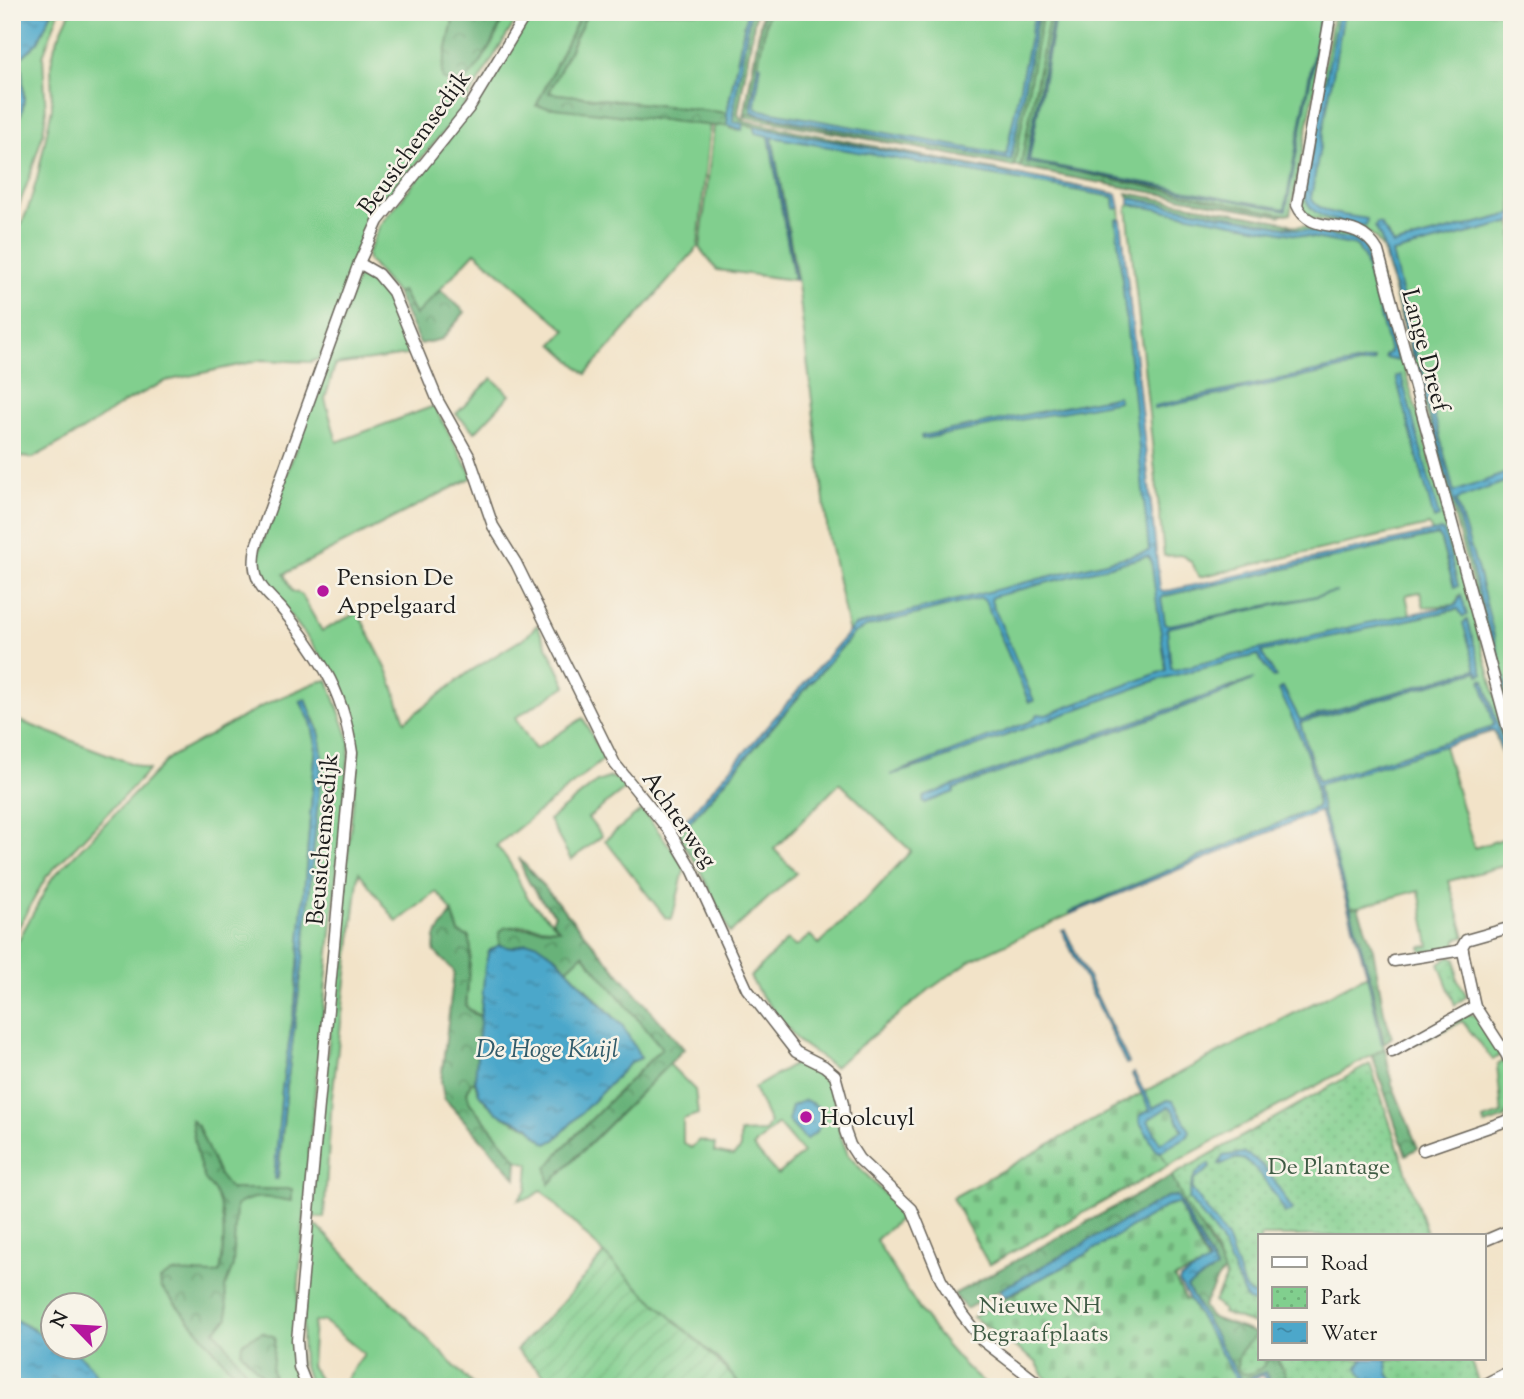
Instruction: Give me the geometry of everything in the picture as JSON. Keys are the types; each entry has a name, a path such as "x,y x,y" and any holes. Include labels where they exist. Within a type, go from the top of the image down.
{"street":[{"name":"Beusichemsedijk","path":"307,1387 299,1367 298,1340 352,753 343,710 327,673 305,638 260,584 254,569 254,558 359,263 379,221 469,108 527,12"},
{"name":"Lange Dreef","path":"1331,12 1297,205 1301,214 1311,222 1352,229 1364,234 1378,251 1512,744"},
{"name":"Achterweg","path":"359,263 378,274 393,292 438,401 469,456 493,526 516,563 615,764 670,832 693,871 747,989 796,1052 824,1066 835,1075 843,1104 845,1131 850,1144 859,1158 912,1209 941,1280 971,1327 982,1340 1043,1387"},
{"path":"1512,928 1466,940 1463,945 1475,1006 1510,1062 1512,1081"},
{"path":"1394,961 1463,950"},
{"path":"1392,1052 1475,1006"},
{"path":"1423,1150 1512,1119"},
{"path":"1486,1240 1512,1230"},
{"path":"1479,1387 1512,1370"}],"green space":[{"path":"52,12 59,12 43,56 46,114 43,133 12,224 12,129 22,112 24,99 21,58 38,42"},
{"path":"70,12 455,12 442,71 443,79 451,83 472,73 476,68 496,35 503,12 521,12 458,115 397,187 372,224 319,359 310,362 262,360 166,381 123,403 82,431 33,458 20,457 12,453 12,245 28,209 37,179 52,108 51,64 55,45"},
{"path":"455,12 503,12 494,38 476,69 459,82 443,79 442,71"},
{"path":"528,12 582,12 537,106 710,124 698,247 586,374 553,344 566,330 475,252 415,316 402,291 396,293 368,260 367,254 380,225 447,142"},
{"path":"582,12 588,12 549,93 727,113 728,125 714,126 536,106"},
{"path":"588,12 747,12 727,113 549,93"},
{"path":"750,12 756,12 738,114 742,120 1117,194 733,122"},
{"path":"762,12 1330,12 1290,214 1282,214 744,117"},
{"path":"763,12 768,12 750,107 757,114 1011,160 1038,12 1043,12 1014,167 747,114 744,117"},
{"path":"1050,12 1054,12 1028,162 1283,214 1280,216 1020,168"},
{"path":"1334,12 1512,12 1512,214 1393,245 1387,233 1379,231 1415,359 1392,253 1512,222 1512,471 1454,493 1457,499 1512,479 1512,691 1507,693 1478,571 1460,516 1512,715 1512,733 1383,250 1376,239 1364,229 1310,218 1299,206"},
{"path":"743,124 755,127 756,133 769,136 794,280 717,270 700,249 714,126 728,125 732,129 742,130"},
{"path":"772,136 1114,197 1115,208 1120,208 1121,219 1117,219 1140,417 1150,549 1144,553 1151,560 1159,597 1437,535 1440,537 1449,571 1458,586 1443,531 1432,532 1429,525 1199,577 1191,562 1183,555 1164,556 1127,207 1129,204 1332,239 1284,227 1302,226 1352,235 1371,247 1512,756 1512,799 1494,731 1444,746 1474,848 1512,836 1512,888 1506,865 1449,881 1465,937 1456,939 1455,947 1422,952 1421,947 1429,946 1419,890 1349,908 1321,805 1317,777 1299,720 1280,690 1310,762 1317,807 1070,912 1071,914 973,959 930,989 834,1067 799,1042 760,994 750,977 787,940 796,947 810,935 819,944 865,901 911,851 840,783 774,849 796,873 730,933 699,868 678,836 850,638 828,534 798,284","holes":["1420,592 1424,607 1456,605 1459,597 1463,616 1459,609 1411,619 1406,595"]},
{"path":"1127,193 1292,225 1284,227 1129,198"},
{"path":"359,273 375,276 390,294 414,354 335,365 325,399 337,442 434,406 473,477 284,574 292,591 301,594 322,631 358,612 389,674 405,721 469,672 527,636 537,625 566,686 515,718 535,749 583,718 604,759 496,846 507,859 531,902 559,929 513,926 500,932 499,945 489,951 487,958 482,1017 466,1007 471,949 469,937 459,933 445,901 436,892 397,922 359,872 332,1098 324,1218 311,1217 356,774 355,734 347,702 328,666 265,583 257,565 257,556"},
{"path":"441,290 465,312 442,339 420,344 396,293 402,291 415,315"},
{"path":"492,378 510,395 475,432 456,414"},
{"path":"328,680 350,742 311,1132 295,1332 303,1387 102,1387 84,1360 108,1360 108,1290 38,1290 38,1332 12,1318 12,952 52,878 170,757 268,703","holes":["301,701 318,726 322,757 303,960 278,1179 275,1179 282,1088 295,1004 316,744 311,722"]},
{"path":"12,718 149,770 46,877 12,939"},
{"path":"611,777 619,780 625,789 588,818 602,836 571,860 549,820 597,782"},
{"path":"642,810 685,866 672,919 666,918 605,840"},
{"path":"519,858 684,1049 549,1184 547,1168 562,1149 662,1048 583,954 567,969 557,957 526,943 512,948 499,945 499,932 506,927 559,929 552,921 555,914 533,889"},
{"path":"1358,907 1373,949 1384,1012 1392,1037 1384,1044 1369,974 1349,908"},
{"path":"452,912 459,933 469,937 471,949 466,1006 482,1017 475,1082 471,1082 467,1093 470,1103 517,1160 516,1178 444,1098 441,1081 454,971 434,951 435,937"},
{"path":"583,953 662,1048 562,1149 552,1182 669,1064 695,1090 698,1114 683,1119 683,1142 691,1148 699,1140 715,1144 714,1152 733,1156 740,1150 740,1133 765,1132 770,1123 754,1088 802,1060 823,1074 833,1087 840,1134 848,1155 904,1215 876,1240 939,1336 953,1354 988,1387 742,1387 719,1360 640,1291 542,1190 530,1198 518,1200 527,1189 529,1164 517,1160 470,1103 467,1093 471,1082 475,1082 480,1095 496,1111 528,1127 548,1143 555,1140 631,1062 641,1058 622,1025 567,969","holes":["778,1124 803,1153 778,1175 753,1147"]},
{"path":"1451,956 1456,959 1457,979 1467,996 1455,1005 1439,964"},
{"path":"1367,975 1384,1049 1168,1166 1160,1152 1187,1136 1151,1109 1142,1093"},
{"path":"1468,1013 1478,1017 1500,1055 1493,1060 1462,1021 1420,1043 1419,1041"},
{"path":"1385,1048 1392,1084 1418,1148 1406,1155 1372,1055"},
{"path":"1505,1059 1508,1065 1511,1108 1505,1118 1485,1125 1483,1120 1502,1114 1497,1065"},
{"name":"De Plantage","path":"1370,1064 1427,1234 1258,1234 1258,1325 1222,1313 1223,1310 1214,1302 1226,1278 1214,1247 1185,1205 1172,1176"},
{"path":"1142,1093 1151,1109 1168,1100 1173,1102 1188,1136 1160,1151 1168,1166 989,1265 952,1198"},
{"path":"191,1120 198,1126 219,1175 230,1189 292,1189 292,1201 256,1198 236,1206 233,1266 225,1287 228,1318 215,1330 257,1386 264,1382 261,1374 241,1352 242,1343 262,1332 275,1337 272,1371 277,1387 246,1387 161,1287 160,1280 172,1272 220,1272 223,1220 218,1200 201,1169"},
{"path":"1172,1176 1224,1272 1203,1306 1210,1317 1258,1334 1240,1353 1238,1369 1264,1365 1267,1360 1277,1360 1297,1387 1273,1387 1267,1374 1262,1373 1242,1382 1186,1287 1216,1269 1177,1196 1167,1197 966,1309 954,1294"},
{"name":"Nieuwe NH Begraafplaats","path":"1178,1203 1208,1264 1174,1278 1186,1300 1189,1298 1238,1382 1233,1387 1051,1387 1036,1362 973,1317 1169,1205"},
{"path":"310,1227 318,1227 474,1386 340,1387 364,1354 324,1321 314,1322 311,1366 324,1387 311,1387 303,1363 302,1338"},
{"path":"604,1254 709,1352 742,1387 558,1387 516,1350"},
{"path":"1257,1334 1258,1360 1267,1360 1257,1371 1241,1373 1237,1362 1241,1351"},
{"path":"1278,1360 1470,1360 1478,1381 1467,1387 1297,1387 1288,1379"}],"water":[{"path":"12,12 52,12 38,42 21,58 24,99 22,112 12,129"},
{"path":"747,12 750,12 733,113 733,122 743,124 742,130 728,125 727,113"},
{"path":"1035,12 1038,12 1011,160 751,111 758,64 761,65 756,109 1006,155"},
{"path":"1054,12 1029,161 1285,209 1322,18 1286,210 1028,162"},
{"path":"1339,12 1344,12 1311,198 1328,212 1367,219 1366,226 1336,221 1318,214 1306,201 1304,191"},
{"path":"755,127 1117,194 1120,208 1115,209 1114,197 772,137 794,280 769,136 755,133"},
{"path":"1129,198 1363,243 1398,361 1385,358 1390,352 1364,258 1357,246 1129,204"},
{"path":"1512,214 1512,222 1392,253 1417,358 1414,359 1381,238 1375,227 1377,223 1381,224 1393,245"},
{"path":"1116,219 1121,219 1160,590 1163,592 1441,530 1444,532 1458,586 1454,587 1440,537 1437,535 1164,596 1161,599 1165,623 1169,625 1337,592 1167,628 1171,668 1174,670 1367,623 1456,605 1461,595 1467,615 1463,617 1458,609 1261,652 1276,677 1273,678 1257,655 1160,679 928,764 890,775 1032,721 1038,714 1046,715 1166,670 1151,560 1148,556 992,597 991,601 1034,701 1029,702 985,601 981,598 866,627 854,633 687,825 684,822 854,626 1149,551"},
{"path":"1374,359 1374,362 1154,409 1154,406"},
{"path":"1422,367 1454,492 1512,471 1512,479 1456,500 1478,571 1512,715 1417,368"},
{"path":"1401,375 1439,517 1434,519 1396,377"},
{"path":"1118,396 1119,401 922,439 921,436"},
{"path":"1467,620 1483,674 1479,675 1478,671 1300,723 1318,781 1490,728 1494,724 1482,679 1507,756 1503,757 1496,733 1492,731 1318,785 1321,805 1369,974 1382,1044 1367,974 1320,811 1071,914 1070,912 1317,807 1310,762 1279,690 1283,687 1300,720 1476,669 1463,623"},
{"path":"1254,679 1223,693 954,789 954,792 925,803 923,801 924,797 952,786"},
{"path":"306,699 320,735 322,757 303,960 277,1179 274,1179 282,1088 295,1004 316,744 311,722 300,701"},
{"path":"1065,930 1129,1063 1126,1064 1062,931"},
{"name":"De Hoge Kuijl","path":"536,943 556,957 622,1025 641,1058 631,1062 555,1140 547,1144 529,1126 497,1113 479,1094 475,1079 485,966 489,951 499,945 512,948"},
{"path":"1134,1073 1153,1108 1168,1100 1173,1101 1190,1131 1188,1136 1160,1152 1156,1150 1139,1121 1140,1116 1150,1110 1132,1075","holes":["1168,1107 1172,1109 1183,1130 1160,1143 1148,1120"]},
{"name":"Hoolcuyl","path":"805,1100 817,1106 824,1120 806,1140 788,1121 792,1106"},
{"path":"1243,1153 1259,1162 1265,1169 1292,1209 1290,1212 1285,1213 1266,1182 1247,1162 1238,1159 1219,1164 1223,1156"},
{"path":"1209,1164 1210,1168 1194,1180 1192,1189 1227,1238 1244,1287 1249,1293 1258,1296 1258,1304 1250,1302 1245,1297 1220,1239 1189,1199 1192,1183 1196,1175"},
{"path":"1177,1196 1216,1269 1187,1287 1242,1382 1265,1372 1273,1387 1270,1387 1263,1375 1242,1387 1233,1387 1238,1382 1179,1282 1209,1262 1178,1203 1169,1205 1066,1266 1004,1297 1000,1290 1167,1197"},
{"path":"12,1318 38,1332 38,1360 85,1360 102,1387 12,1387"},
{"path":"1362,1360 1387,1360 1388,1374 1398,1387 1369,1381 1357,1367"}],"place":[{"name":"Pension De Appelgaard","path":"323,591"},
{"name":"Hoolcuyl","path":"806,1117"}]}
